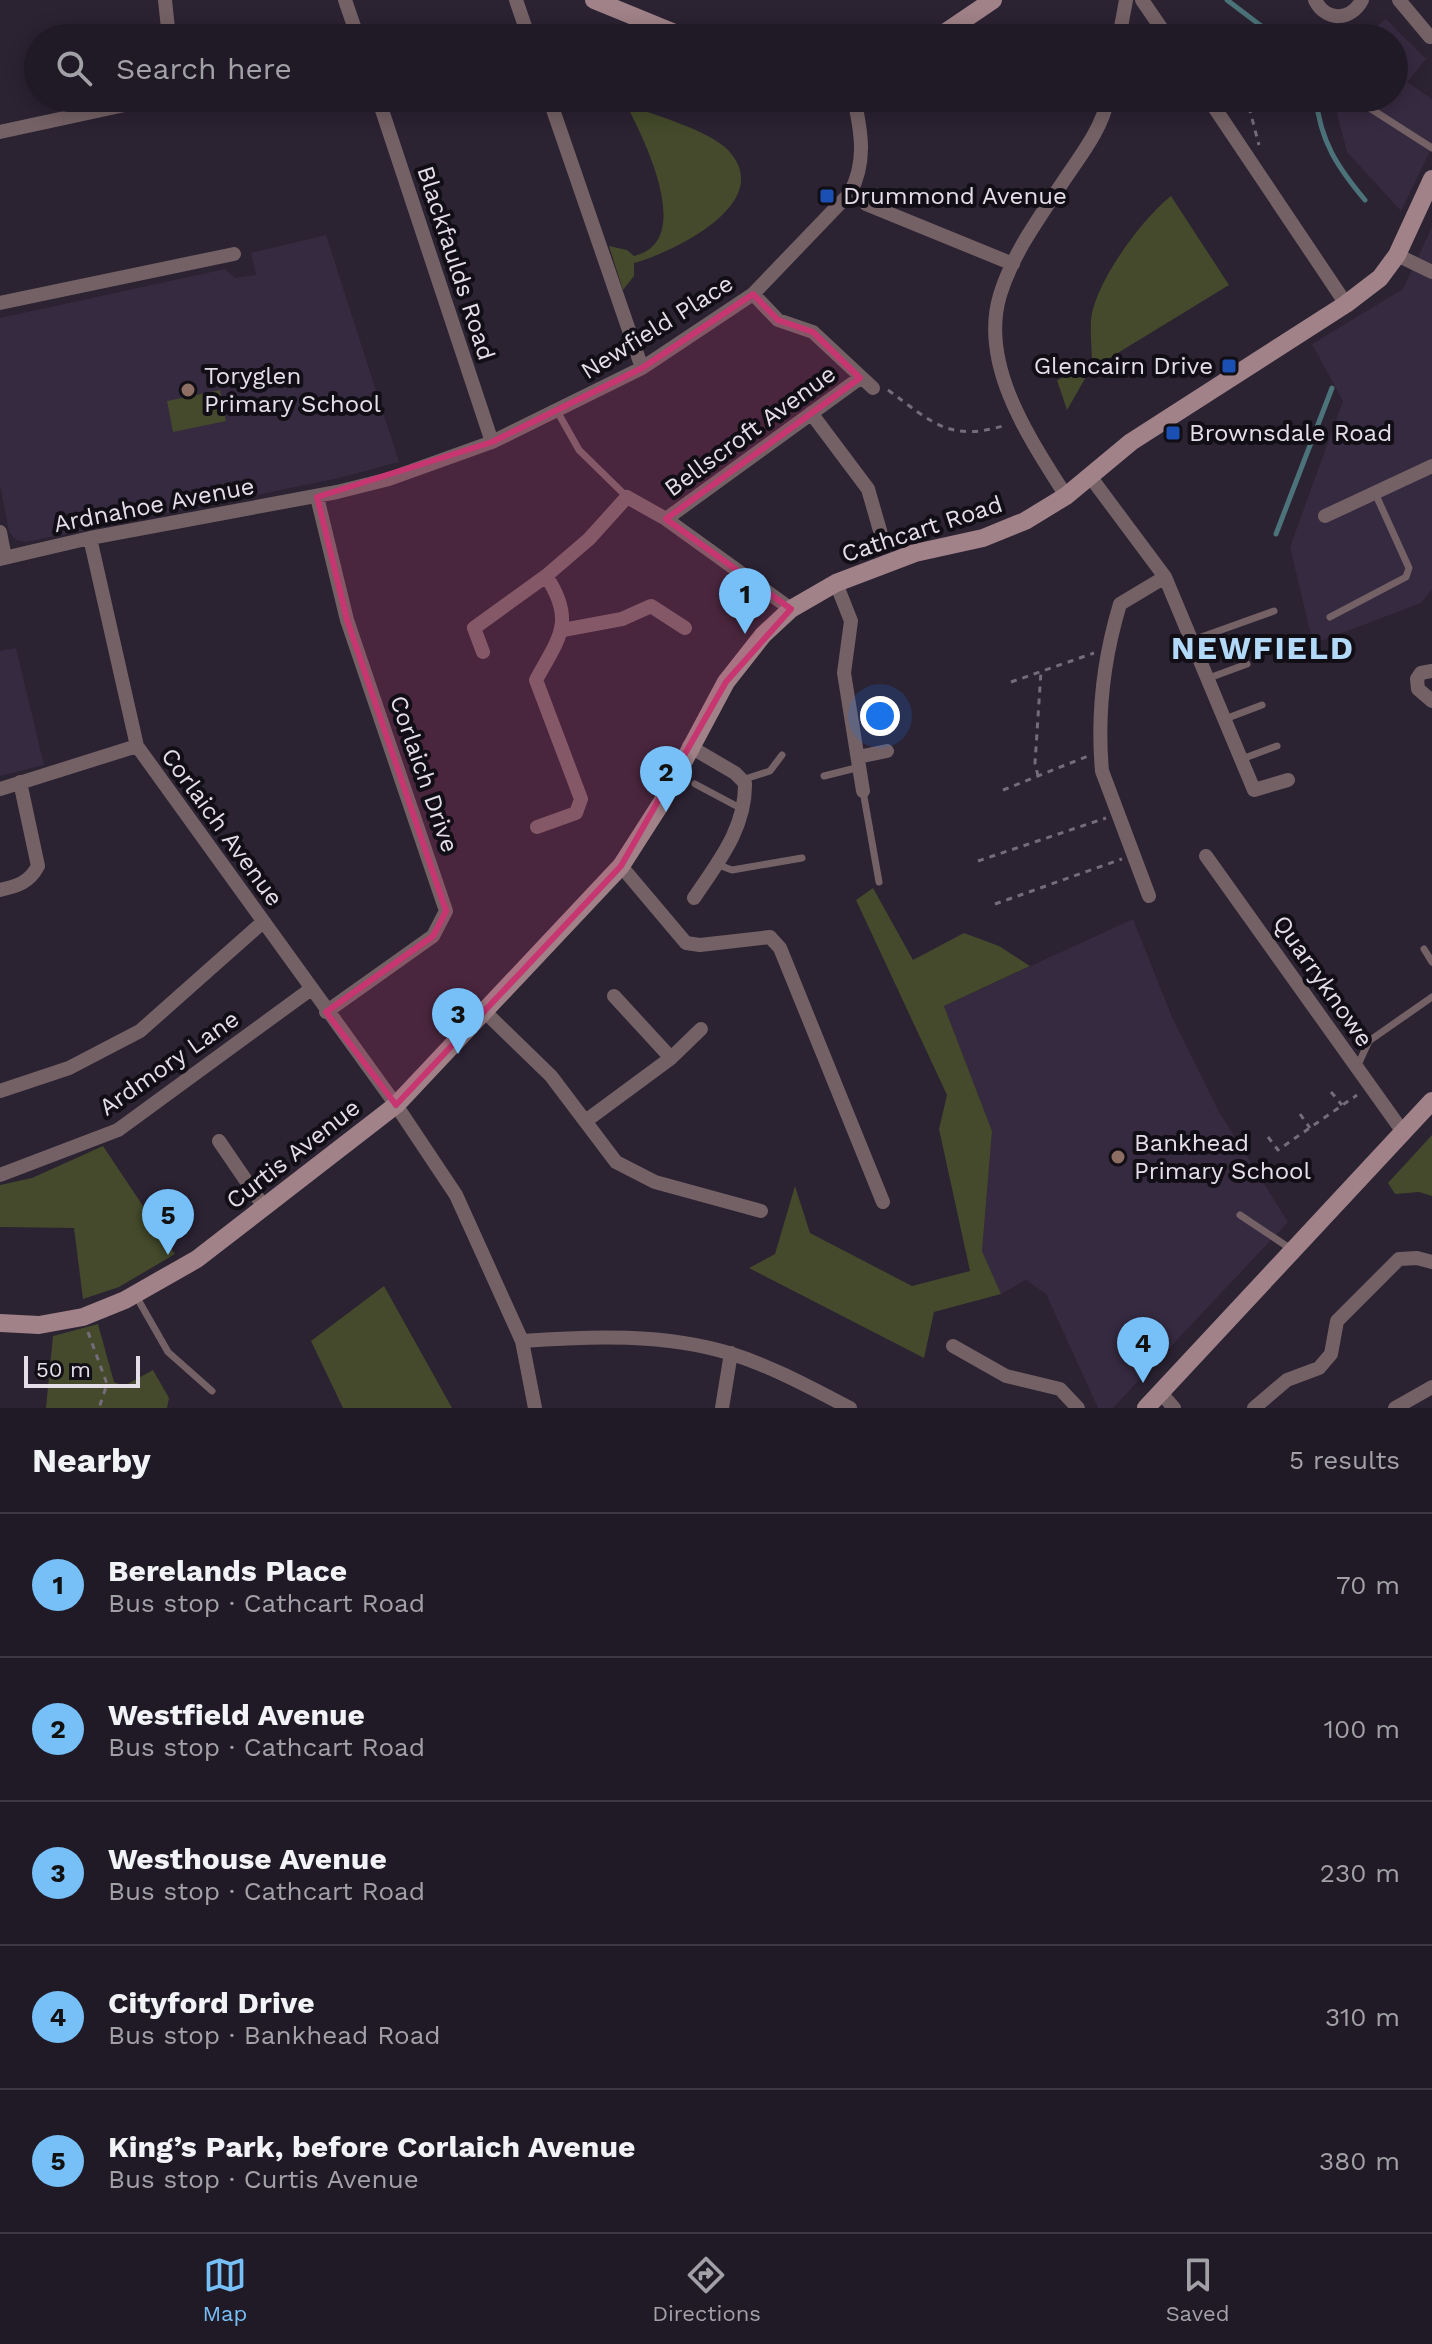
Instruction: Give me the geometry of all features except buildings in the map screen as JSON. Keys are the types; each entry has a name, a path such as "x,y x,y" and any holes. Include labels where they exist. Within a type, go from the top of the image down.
{"street":[{"path":"165,0 168,24"},
{"path":"345,0 353,24"},
{"path":"516,0 524,24"},
{"path":"594,0 653,24"},
{"path":"958,24 993,0"},
{"path":"1122,24 1126,0"},
{"path":"1142,0 1158,24"},
{"path":"1315,0 1322,11 1337,17 1352,13 1363,0"},
{"path":"1399,0 1430,37"},
{"path":"0,132 92,112"},
{"name":"Blackfaulds Road","path":"383,112 492,442"},
{"path":"554,112 642,368"},
{"name":"Newfield Place","path":"317,497 389,479 492,442 642,368 753,294 850,193 860,174 857,112"},
{"path":"1066,496 1020,420 1005,380 994,332 1000,296 1013,264 1085,150 1102,112"},
{"path":"1217,112 1346,304"},
{"name":"Cathcart Road","path":"396,1105 621,866 662,802 689,746 726,682 763,635 791,609 836,583 915,553 983,538 1025,521 1066,496 1131,442 1346,304 1380,278 1397,255 1432,179"},
{"path":"866,204 1013,264"},
{"path":"0,303 234,254"},
{"path":"1397,255 1432,272"},
{"name":"Bellscroft Avenue","path":"753,294 778,320 813,332 873,388"},
{"name":"Bellscroft Avenue","path":"666,519 860,378"},
{"path":"811,413 868,489 881,534"},
{"path":"1325,516 1432,466"},
{"path":"1089,475 1165,577 1254,790 1288,780"},
{"name":"Ardnahoe Avenue","path":"3,559 90,538 317,497"},
{"name":"Corlaich Drive","path":"317,497 347,620 446,911 433,936 326,1012"},
{"path":"483,652 474,628 546,576 589,539 627,497 666,519 791,609"},
{"path":"0,532 3,559"},
{"name":"Corlaich Avenue","path":"90,538 137,746 396,1105 456,1195 522,1341 535,1408"},
{"path":"537,827 580,808 581,799 536,680 563,630 559,596 546,576"},
{"path":"1149,896 1102,771 1100,751 1104,674 1120,604 1165,577"},
{"path":"836,583 851,621 844,673 863,791"},
{"path":"563,630 622,619 651,606 685,628"},
{"path":"1432,671 1421,673 1417,679 1418,689 1432,701"},
{"path":"0,789 137,746"},
{"path":"689,746 742,780 746,799 736,834 694,898"},
{"path":"859,762 887,751"},
{"path":"0,890 20,885 32,877 38,866 20,782"},
{"name":"Quarryknowe","path":"1206,856 1403,1132"},
{"path":"621,866 686,943 700,945 770,937 780,948 883,1202"},
{"path":"0,1091 69,1068 140,1031 263,922"},
{"name":"Ardmory Lane","path":"0,1175 118,1130 311,989"},
{"path":"614,996 671,1058"},
{"path":"484,1011 551,1076 616,1162 634,1174 761,1211"},
{"path":"587,1120 671,1058 701,1029"},
{"path":"1146,1408 1432,1101"},
{"name":"Curtis Avenue","path":"0,1323 39,1325 83,1317 135,1294 197,1259 396,1105"},
{"path":"219,1141 264,1207"},
{"path":"1254,1408 1287,1380 1319,1368 1331,1354 1337,1321 1399,1259 1417,1258 1432,1262"},
{"path":"522,1341 592,1336 655,1340 731,1353 850,1408"},
{"path":"953,1346 1006,1376 1060,1389 1078,1408"},
{"path":"722,1408 731,1353"},
{"path":"1395,1408 1432,1387"},
{"path":"1161,1393 1174,1408"}],"lane":[{"path":"1376,112 1432,148"},
{"path":"557,411 579,450 627,497"},
{"path":"1330,617 1406,577 1409,568 1375,493"},
{"path":"1193,640 1274,611"},
{"path":"1209,678 1247,664"},
{"path":"1225,719 1262,705"},
{"path":"1242,759 1277,746"},
{"path":"742,780 770,771 782,755"},
{"path":"824,776 859,762"},
{"path":"695,784 742,809"},
{"path":"863,791 879,882"},
{"path":"716,864 732,870 802,858"},
{"path":"1424,949 1432,962"},
{"path":"1357,1067 1369,1041 1432,997"},
{"path":"1240,1215 1293,1250"},
{"path":"135,1294 168,1352 212,1391"}],"path":[{"path":"1250,112 1260,142 1255,169"},
{"path":"873,388 885,387 947,431 978,433 1020,420"},
{"path":"1011,682 1094,653"},
{"path":"1038,776 1035,763 1041,671"},
{"path":"1003,790 1100,751"},
{"path":"978,861 1117,814"},
{"path":"995,904 1133,855"},
{"path":"1268,1137 1278,1150 1370,1085"},
{"path":"1331,1092 1342,1105"},
{"path":"1300,1114 1310,1128"},
{"path":"83,1317 107,1384 99,1408"}],"highlighted area":[{"path":"753,294 778,320 813,332 860,378 666,519 791,609 726,682 621,866 396,1105 326,1012 433,936 446,911 347,620 317,497 492,442 642,368"}],"shaded area":[{"path":"1408,41 1426,59 1408,81"},
{"path":"1408,83 1432,99 1432,147 1401,211 1347,152 1337,112 1408,112"},
{"path":"1432,227 1432,589 1421,603 1313,644 1290,547 1343,401 1312,344 1403,289"},
{"name":"Toryglen Primary School","path":"326,235 399,462 339,478 26,542 16,540 9,532 0,485 0,318 225,269 235,278 256,275 251,253"},
{"path":"16,648 44,765 0,776 0,651"},
{"name":"Bankhead Primary School","path":"1133,919 1172,1017 1218,1110 1288,1222 1113,1408 1098,1408 1046,1294 1026,1280 1001,1294 982,1251 992,1131 944,1006"}],"green space":[{"path":"630,112 647,112 708,136 728,150 740,170 740,189 714,223 671,249 634,263 634,276 623,290 609,246 627,250 634,256 652,247 661,231 663,211 660,188 644,141"},
{"path":"1171,196 1229,285 1090,370 1067,410 1057,380 1092,364 1091,320 1101,288 1134,235"},
{"path":"220,390 226,421 173,432 167,401"},
{"path":"873,888 913,960 964,933 999,946 1030,966 944,1006 992,1131 982,1251 1001,1294 934,1312 924,1358 749,1268 775,1254 795,1186 810,1233 912,1286 970,1271 939,1129 947,1095 856,900"},
{"path":"1432,1135 1432,1196 1419,1192 1395,1194 1388,1183"},
{"path":"103,1146 175,1254 119,1287 83,1299 74,1228 0,1227 0,1185 32,1178"},
{"path":"384,1286 452,1408 343,1408 311,1341"},
{"path":"98,1324 114,1382 124,1386 153,1370 169,1398 167,1408 46,1408 53,1336"}],"waterway":[{"path":"1227,0 1259,24"},
{"path":"1318,112 1332,153 1365,200"},
{"path":"1276,534 1332,388"}],"place":[{"name":"Drummond Avenue","path":"827,196"},
{"name":"Glencairn Drive","path":"1229,366"},
{"name":"Toryglen Primary School","path":"188,390"},
{"name":"Brownsdale Road","path":"1173,433"},
{"name":"Berelands Place","path":"745,634"},
{"name":"Westfield Avenue","path":"666,812"},
{"name":"Westhouse Avenue","path":"458,1054"},
{"name":"Bankhead Primary School","path":"1118,1157"},
{"name":"King’s Park, before Corlaich Avenue","path":"168,1255"},
{"name":"Cityford Drive","path":"1143,1383"}],"district":[{"name":"NEWFIELD","path":"1263,648"}]}
